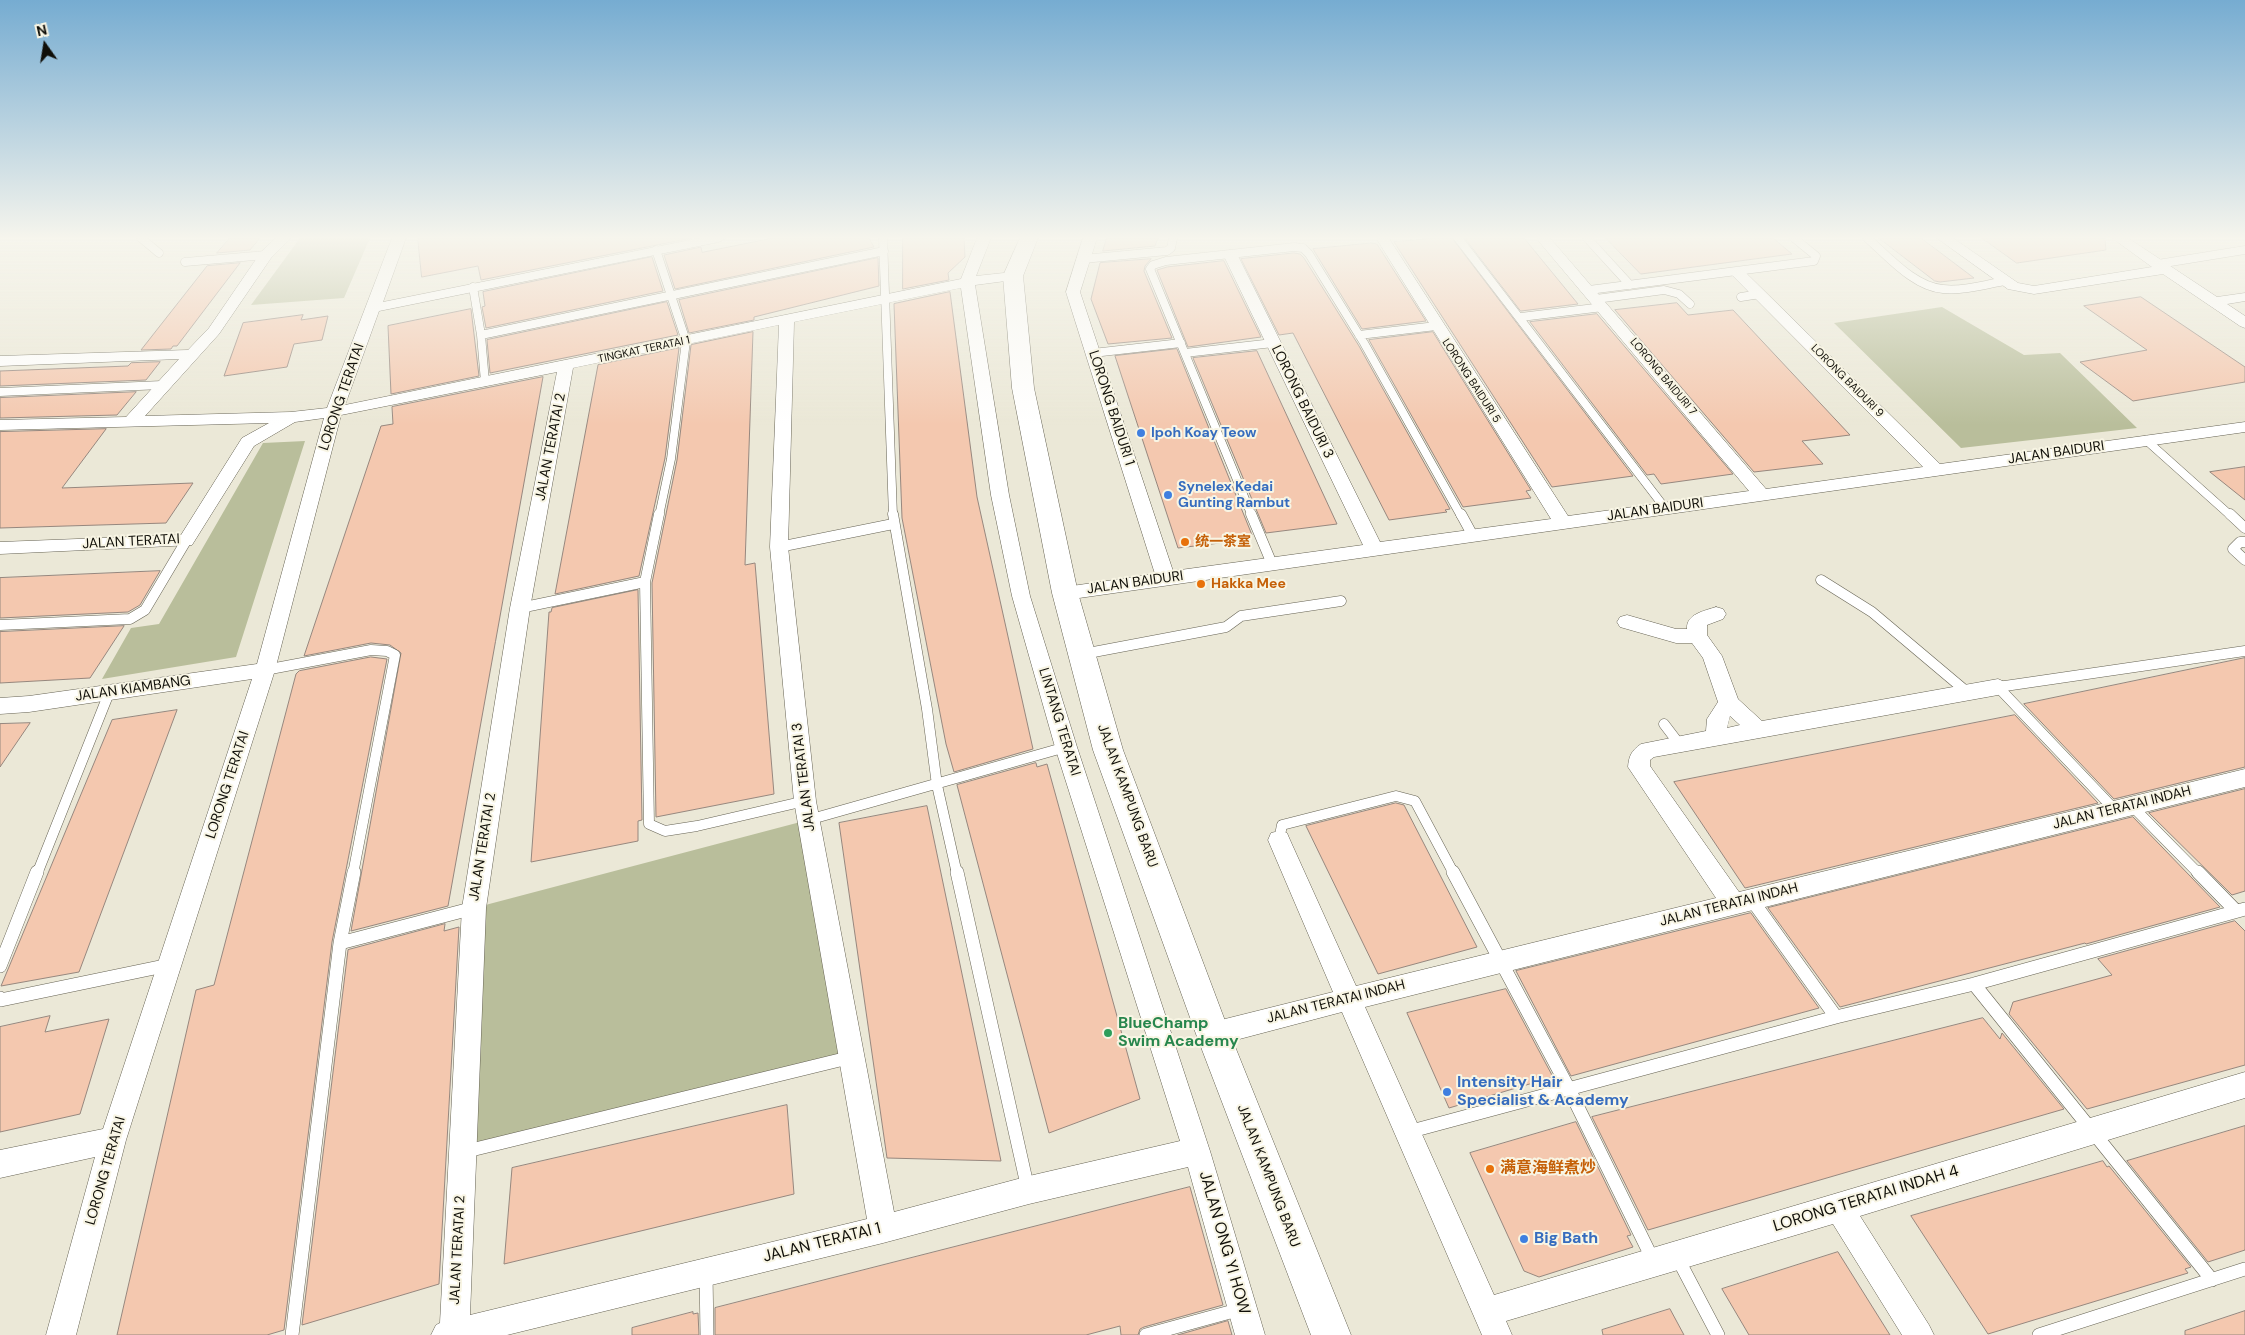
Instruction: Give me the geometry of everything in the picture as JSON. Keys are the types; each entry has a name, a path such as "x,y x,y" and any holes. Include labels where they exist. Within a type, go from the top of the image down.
{"street":[{"path":"131,421 162,385 214,331 235,300"},
{"name":"LORONG TERATAI","path":"61,1335 114,1140 265,670 334,412 376,300"},
{"path":"373,308 410,300"},
{"name":"TINGKAT TERATAI 1","path":"334,412 566,366 876,300"},
{"name":"LINTANG TERATAI","path":"970,300 1000,495 1020,596 1066,747 1197,1151"},
{"name":"JALAN KAMPUNG BARU","path":"1015,300 1023,388 1065,593 1108,750 1213,1034 1331,1335"},
{"name":"LORONG BAIDURI 1","path":"1076,300 1166,579"},
{"name":"LORONG BAIDURI 3","path":"1252,300 1374,549"},
{"name":"LORONG BAIDURI 5","path":"1420,300 1563,523"},
{"name":"LORONG BAIDURI 7","path":"1598,300 1762,495"},
{"name":"LORONG BAIDURI 9","path":"1766,300 1936,470"},
{"path":"2211,300 2245,322"},
{"path":"2214,302 2225,300"},
{"name":"JALAN TERATAI 3","path":"787,320 779,547 806,810 883,1228"},
{"path":"0,361 193,354"},
{"name":"JALAN TERATAI 2","path":"450,1334 462,1152 474,908 520,608 566,366"},
{"name":"JALAN TERATAI","path":"0,425 291,417 334,412"},
{"name":"JALAN TERATAI","path":"0,548 186,541 248,442 291,417"},
{"name":"JALAN BAIDURI","path":"1065,593 2245,426"},
{"path":"1716,614 1700,620 1696,625 1697,636 1712,656 1729,703 1759,730"},
{"path":"1627,622 1676,636 1697,636"},
{"name":"JALAN KIAMBANG","path":"0,706 29,704 265,670"},
{"path":"1743,902 1639,767 1640,756 1648,750 1998,687"},
{"path":"1718,738 1715,727 1720,714 1729,703"},
{"name":"JALAN TERATAI INDAH","path":"1213,1034 1499,960 2245,778"},
{"path":"1279,840 1492,1323"},
{"name":"LORONG TERATAI INDAH 4","path":"1492,1323 1666,1260 2245,1085"},
{"path":"0,1164 114,1140"},
{"name":"JALAN TERATAI 1","path":"450,1334 883,1228 1029,1190 1197,1151"},
{"name":"JALAN ONG YI HOW","path":"1197,1151 1250,1335"},
{"path":"1838,1207 1919,1335"}],"lane":[{"path":"475,300 481,335 485,382"},
{"path":"481,335 643,300"},
{"path":"674,300 686,341 672,459 644,582 650,824 665,831 806,810 937,784 1066,747"},
{"path":"886,300 892,524 927,709 937,784 1029,1190"},
{"path":"1163,300 1272,564"},
{"path":"1338,300 1473,536"},
{"path":"1508,300 1665,508"},
{"path":"1521,317 1587,300"},
{"path":"1686,300 1690,304"},
{"path":"1359,335 1436,326"},
{"path":"1093,353 1180,343"},
{"path":"1185,353 1273,343"},
{"path":"0,392 162,385"},
{"path":"2146,440 2245,528"},
{"path":"779,547 892,524"},
{"path":"0,625 130,619 145,610 186,541"},
{"path":"2245,542 2240,542 2234,549 2245,560"},
{"path":"1821,580 1872,612 1910,646 1967,692"},
{"path":"520,608 644,582"},
{"path":"1082,654 1226,627 1241,616 1341,601"},
{"path":"265,670 372,650 387,651 395,655 340,943 292,1335"},
{"path":"1998,687 2245,650"},
{"path":"1998,687 2123,807 2240,910"},
{"path":"0,966 109,693"},
{"path":"1664,724 1680,744"},
{"path":"1279,840 1282,825 1300,819 1396,796 1416,801 1568,1089 1666,1260 1718,1335"},
{"path":"1743,902 1836,1017"},
{"path":"340,943 474,908"},
{"path":"1407,1132 1836,1017 1974,984 2240,910"},
{"path":"0,998 1,1000 170,964"},
{"path":"1974,984 2091,1132 2212,1280"},
{"path":"462,1152 852,1057"},
{"path":"2040,1335 2245,1269"},
{"path":"706,1272 707,1335"},
{"path":"1146,1335 1243,1308"}],"green space":[{"path":"254,300 313,300 251,305"},
{"path":"1942,307 2024,355 2060,353 2137,428 1961,448 1834,323"},
{"path":"305,441 236,657 102,679 131,628 159,624 263,443"},
{"path":"808,820 843,1059 462,1152 474,908"}],"building":[{"path":"180,300 212,300 177,346 173,346 171,349 141,350"},
{"path":"484,300 619,300 486,328 482,307 485,306"},
{"path":"679,300 821,300 754,317 754,320 689,333"},
{"path":"911,300 951,300 977,497 1033,749 954,772 946,744 902,518 894,304"},
{"path":"1091,300 1156,300 1172,338 1108,344"},
{"path":"1169,300 1243,300 1261,337 1188,347"},
{"path":"1262,300 1330,300 1359,346 1450,509 1445,510 1447,512 1389,520 1293,333 1279,335"},
{"path":"1344,300 1413,300 1426,321 1362,329"},
{"path":"1432,300 1499,300 1633,476 1552,487"},
{"path":"1513,300 1575,300 1578,304 1521,311"},
{"path":"2120,300 2146,300 2245,367 2245,382 2133,401 2080,362 2147,350 2084,306"},
{"path":"667,302 678,335 490,373 487,340"},
{"path":"1677,303 1688,315 1733,310 1850,435 1802,441 1823,464 1754,472 1615,310"},
{"path":"471,309 479,376 391,394 388,326"},
{"path":"1597,314 1733,474 1661,484 1654,474 1647,475 1530,322"},
{"path":"303,315 301,320 328,316 322,340 294,344 287,367 224,376 243,323"},
{"path":"753,332 745,565 755,563 774,794 656,817 652,583 677,460 691,345"},
{"path":"1433,332 1531,490 1526,491 1531,498 1463,507 1369,340"},
{"path":"679,348 665,458 639,576 555,594 598,365"},
{"path":"1177,349 1252,535 1244,536 1245,540 1178,548 1115,356"},
{"path":"1257,351 1337,524 1266,533 1193,358"},
{"path":"160,362 146,380 0,386 0,371 128,366 131,363"},
{"path":"543,377 448,906 351,931 401,653 390,645 371,643 304,656 381,426 393,424 392,407"},
{"path":"136,392 117,415 0,418 0,398"},
{"path":"106,429 62,488 193,483 166,523 0,528 0,432"},
{"path":"2245,467 2245,500 2210,472"},
{"path":"160,571 140,605 128,612 0,618 0,578"},
{"path":"638,590 642,820 638,821 638,841 531,862 549,612 551,612 552,608"},
{"path":"124,626 90,678 0,683 0,632"},
{"path":"371,657 387,659 332,942 284,1330 267,1335 117,1335 196,990 214,985 296,674 299,671"},
{"path":"2245,658 2245,767 2114,799 2024,704"},
{"path":"177,710 79,972 1,986 112,720"},
{"path":"2015,715 2098,803 1745,888 1674,782"},
{"path":"30,723 0,767 0,724"},
{"path":"1036,763 1037,767 1047,764 1140,1099 1049,1133 957,785"},
{"path":"2245,789 2245,891 2232,895 2149,813"},
{"path":"1396,803 1404,805 1477,947 1378,974 1306,826"},
{"path":"927,806 1001,1161 887,1158 839,823"},
{"path":"2133,817 2220,907 2086,944 1840,1007 1768,908"},
{"path":"1751,913 1819,1008 1571,1076 1516,971"},
{"path":"2235,921 2245,931 2245,1065 2087,1109 2009,1014 2013,1002 2112,975 2098,959"},
{"path":"445,924 444,931 459,927 439,1284 302,1325 348,950"},
{"path":"1506,989 1553,1077 1449,1108 1407,1013"},
{"path":"50,1016 45,1032 109,1019 80,1114 0,1132 0,1027"},
{"path":"1983,1018 2000,1039 2002,1033 2064,1109 1648,1230 1592,1117"},
{"path":"787,1105 794,1194 504,1264 512,1168"},
{"path":"1576,1122 1631,1235 1627,1236 1633,1247 1539,1277 1524,1271 1470,1153"},
{"path":"2245,1126 2245,1250 2208,1262 2127,1161"},
{"path":"2103,1161 2191,1267 2185,1269 2188,1273 1988,1334 1911,1216"},
{"path":"1190,1187 1223,1305 1144,1327 1140,1329 1138,1335 1121,1335 1120,1326 1086,1335 715,1335 715,1308"},
{"path":"1838,1252 1890,1335 1749,1335 1722,1289"},
{"path":"1670,1309 1684,1335 1603,1335 1602,1330"},
{"path":"2245,1311 2245,1335 2185,1335 2185,1331"},
{"path":"693,1312 693,1314 698,1313 699,1335 632,1335 632,1328"},
{"path":"1228,1321 1232,1335 1178,1335"}],"place":[{"name":"Ipoh Koay Teow","path":"1141,433"},
{"name":"Synelex Kedai Gunting Rambut","path":"1168,495"},
{"name":"统一茶室","path":"1185,542"},
{"name":"Hakka Mee","path":"1201,584"},
{"name":"BlueChamp Swim Academy","path":"1108,1033"},
{"name":"Intensity Hair Specialist & Academy","path":"1447,1092"},
{"name":"满意海鲜煮炒","path":"1490,1169"},
{"name":"Big Bath","path":"1524,1239"}]}
